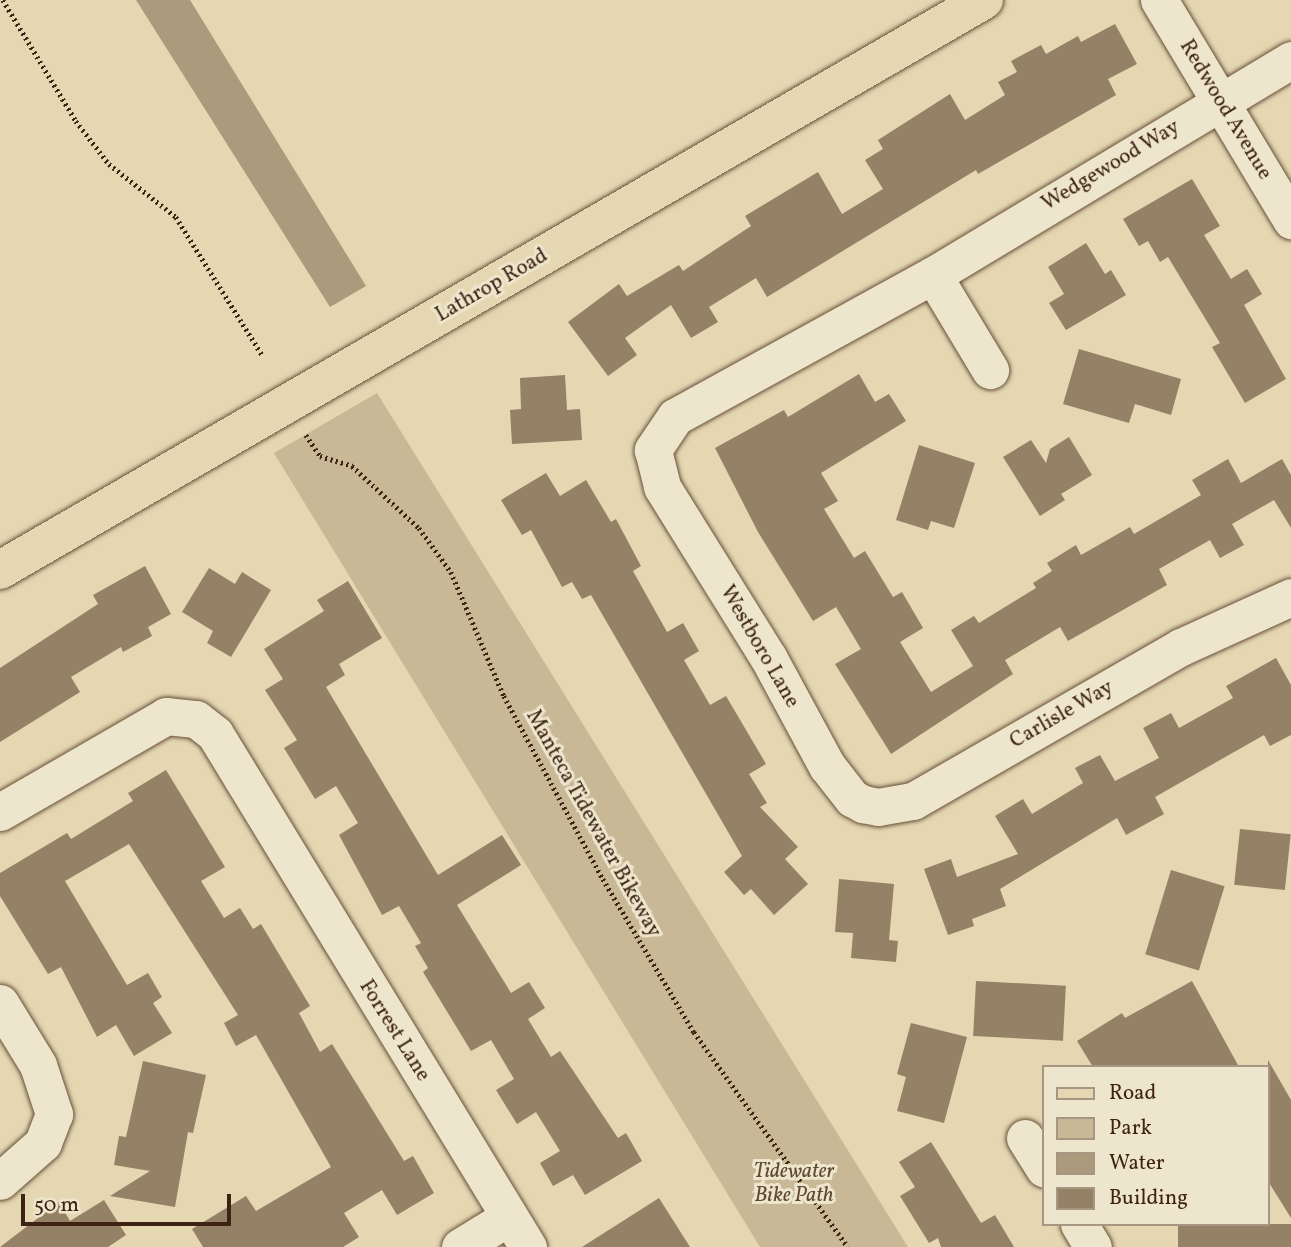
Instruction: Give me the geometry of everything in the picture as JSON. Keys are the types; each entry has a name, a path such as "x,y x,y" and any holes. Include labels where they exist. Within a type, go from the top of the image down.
{"main road":[{"name":"Lathrop Road","path":"0,570 984,0"}],"street":[{"name":"Redwood Avenue","path":"1159,0 1291,219"},
{"name":"Wedgewood Way","path":"679,514 662,487 653,450 675,417 933,275 1218,101 1291,60"},
{"path":"933,275 990,370"},
{"name":"Westboro Lane","path":"679,514 838,780"},
{"name":"Carlisle Way","path":"838,780 863,804 888,806 913,800 1181,647 1291,597"},
{"name":"Forrest Lane","path":"0,812 166,716 197,719 215,734 261,814 519,1232"},
{"path":"0,1003 38,1065 52,1101 54,1114 43,1143 0,1181"},
{"path":"1025,1138 1042,1166"},
{"path":"1080,1226 1093,1247"},
{"path":"460,1247 519,1232"}],"path":[{"path":"3,0 76,121 109,163 176,217 263,356"},
{"name":"Manteca Tidewater Bikeway","path":"306,435 320,456 352,466 419,528 451,572 503,696 603,879 694,1032 848,1247"}],"green space":[{"name":"Tidewater Bike Path","path":"377,393 908,1247 760,1247 274,453"}],"water":[{"path":"136,0 190,0 366,286 330,307"}],"building":[{"path":"1115,24 1137,64 1108,79 1116,95 978,174 976,170 767,297 756,278 709,307 718,322 691,338 671,305 625,338 637,355 608,376 568,322 619,284 627,296 679,265 683,271 751,226 745,216 818,172 842,214 883,189 865,160 883,149 878,140 950,94 965,120 1005,95 998,82 1017,72 1011,61 1041,45 1046,54 1078,36 1081,42"},
{"path":"1192,179 1220,226 1204,235 1231,279 1247,269 1262,294 1244,305 1286,379 1245,403 1212,347 1220,343 1168,257 1160,262 1148,241 1139,246 1123,219"},
{"path":"1086,243 1105,274 1111,270 1126,295 1066,330 1049,303 1064,294 1048,267"},
{"path":"1079,349 1181,379 1171,415 1135,404 1129,423 1063,404"},
{"path":"859,374 875,402 889,394 906,421 821,473 838,501 824,509 854,558 865,551 893,597 902,592 923,628 900,642 931,692 973,666 951,630 974,616 979,623 1036,588 1033,583 1052,571 1047,563 1076,545 1081,555 1130,527 1134,534 1201,495 1192,480 1228,459 1241,483 1282,459 1291,475 1291,528 1274,500 1232,524 1244,545 1220,558 1210,540 1159,569 1167,585 1068,641 1060,627 1005,660 1013,674 891,754 835,664 861,649 836,607 813,621 758,532 715,448 784,410 788,417"},
{"path":"565,375 567,410 580,409 582,440 512,444 510,410 521,409 520,378"},
{"path":"1069,437 1092,475 1061,494 1065,500 1040,516 1003,457 1031,440 1046,463 1050,449"},
{"path":"919,445 975,463 954,528 931,521 928,530 896,520"},
{"path":"546,473 560,496 586,480 611,522 616,519 641,566 633,571 667,632 683,623 699,651 684,660 710,705 726,696 766,764 749,774 767,803 760,807 798,847 785,859 808,884 774,915 751,889 744,895 724,872 742,856 591,595 582,599 572,582 562,587 531,530 522,535 501,500"},
{"path":"145,566 171,614 148,627 152,636 123,652 121,647 71,677 80,692 0,742 0,668 98,604 93,595"},
{"path":"209,568 235,584 242,572 271,590 231,657 207,643 213,631 182,612"},
{"path":"348,581 382,638 339,664 345,675 326,687 438,875 502,835 521,865 457,905 511,993 529,982 545,1008 528,1019 551,1057 560,1051 618,1138 626,1133 642,1161 585,1195 573,1175 553,1186 540,1163 560,1151 536,1112 517,1124 496,1090 514,1079 491,1040 471,1051 423,972 428,968 415,946 421,943 399,906 382,915 339,835 358,823 336,786 315,799 284,748 297,740 265,690 283,679 264,649 324,611 317,600"},
{"path":"1276,658 1291,685 1291,735 1270,746 1264,735 1155,797 1164,814 1126,835 1117,818 1000,889 1006,906 972,919 974,926 948,935 924,869 951,859 957,877 1018,854 995,816 1023,799 1032,814 1083,783 1075,768 1100,755 1115,781 1159,758 1143,728 1171,713 1179,728 1233,698 1226,686"},
{"path":"166,770 225,867 201,881 224,918 240,908 253,929 261,924 310,1006 299,1013 320,1052 332,1044 404,1161 413,1156 434,1193 397,1215 382,1190 344,1213 359,1237 343,1247 203,1247 192,1229 246,1196 256,1211 331,1167 256,1035 236,1046 224,1023 238,1015 129,844 65,881 127,985 148,973 162,997 153,1003 172,1033 134,1056 116,1025 97,1037 61,967 48,974 0,896 0,873 67,833 71,839 133,801 128,793"},
{"path":"1240,829 1291,834 1285,890 1234,885"},
{"path":"1171,870 1225,886 1199,971 1145,954"},
{"path":"839,879 894,884 889,940 898,941 896,962 851,958 853,933 835,932"},
{"path":"976,981 1066,986 1063,1041 973,1036"},
{"path":"1192,981 1238,1065 1092,1065 1077,1041 1122,1013 1125,1018"},
{"path":"911,1023 967,1037 944,1123 897,1111 906,1077 897,1074"},
{"path":"1268,1060 1291,1100 1291,1218 1270,1184"},
{"path":"143,1061 206,1075 193,1133 188,1132 175,1207 110,1196 150,1171 114,1165 119,1136 126,1137"},
{"path":"931,1142 981,1223 995,1215 1014,1247 941,1247 938,1238 929,1243 900,1196 915,1187 899,1162"},
{"path":"659,1198 690,1247 582,1247"},
{"path":"104,1200 126,1235 108,1247 0,1247 59,1202 70,1221"},
{"path":"1291,1224 1291,1247 1178,1247 1178,1226"}]}
